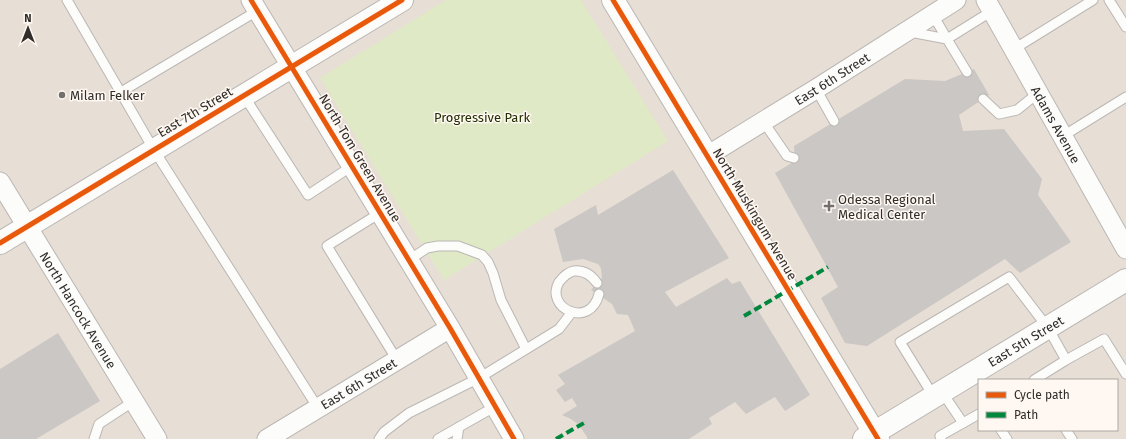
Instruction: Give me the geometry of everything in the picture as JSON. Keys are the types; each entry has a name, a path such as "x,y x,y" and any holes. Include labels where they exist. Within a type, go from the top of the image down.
{"street":[{"name":"East 7th Street","path":"0,244 402,0"},
{"name":"North Muskingum Avenue","path":"613,0 707,156 872,437"},
{"name":"East 6th Street","path":"707,156 956,0"},
{"name":"North Tom Green Avenue","path":"254,5 450,328 514,439"},
{"name":"Adams Avenue","path":"989,5 1126,249"},
{"name":"North Hancock Avenue","path":"0,182 156,439"},
{"name":"East 5th Street","path":"872,437 938,394 1126,280"},
{"name":"East 6th Street","path":"267,439 450,328"}],"lane":[{"path":"67,0 154,150 318,408"},
{"path":"1014,49 1093,0"},
{"path":"1109,0 1126,27"},
{"path":"121,92 254,5"},
{"path":"906,32 947,39 989,5"},
{"path":"933,15 967,72"},
{"path":"816,89 834,121"},
{"path":"983,99 999,114 1017,110 1038,93"},
{"path":"244,96 308,195 352,166"},
{"path":"1063,136 1126,97"},
{"path":"763,121 786,156 794,158"},
{"path":"380,213 326,246 396,360"},
{"path":"409,260 427,248 438,246 458,246 482,255 488,262 501,300 526,349"},
{"path":"597,284 588,274 581,271 574,271 562,278 558,284 557,298 565,309 578,313 590,310 599,294"},
{"path":"963,423 938,394 900,342 1009,277 1048,328 1066,360"},
{"path":"379,439 384,432 409,414 479,378 559,329 572,312"},
{"path":"1036,379 1104,339 1126,374"},
{"path":"94,439 99,424 134,401"},
{"path":"438,439 496,406"},
{"path":"941,439 940,436 978,415"},
{"path":"457,439 459,427"}],"shaded area":[{"path":"0,0 1126,0 1126,439 0,439"}],"green space":[{"name":"Progressive Park","path":"446,0 581,0 668,141 444,280 320,78"}],"building":[{"path":"974,69 989,95 959,115 963,131 1004,129 1042,179 1038,195 1071,242 1020,273 1005,259 867,346 845,343 821,298 838,287 775,173 795,161 794,146 905,79 945,81"},
{"path":"673,170 729,258 665,292 676,307 727,278 732,284 740,281 810,395 785,411 775,397 746,414 735,402 709,418 712,424 689,439 587,439 579,425 562,415 577,406 572,398 565,402 556,390 565,384 558,375 635,331 628,315 617,314 612,304 591,290 602,278 601,268 598,264 583,259 563,262 554,229 596,205 598,215"},
{"path":"58,333 100,401 36,439 0,439 0,369"}],"marked path":[{"path":"744,316 828,267"},
{"path":"556,439 584,423"}],"cycle path":[{"path":"251,0 450,328 514,439"},
{"path":"0,243 402,0"},
{"path":"613,0 878,439"}],"place":[{"name":"Milam Felker","path":"62,95"},
{"name":"Odessa Regional Medical Center","path":"829,206"}]}
